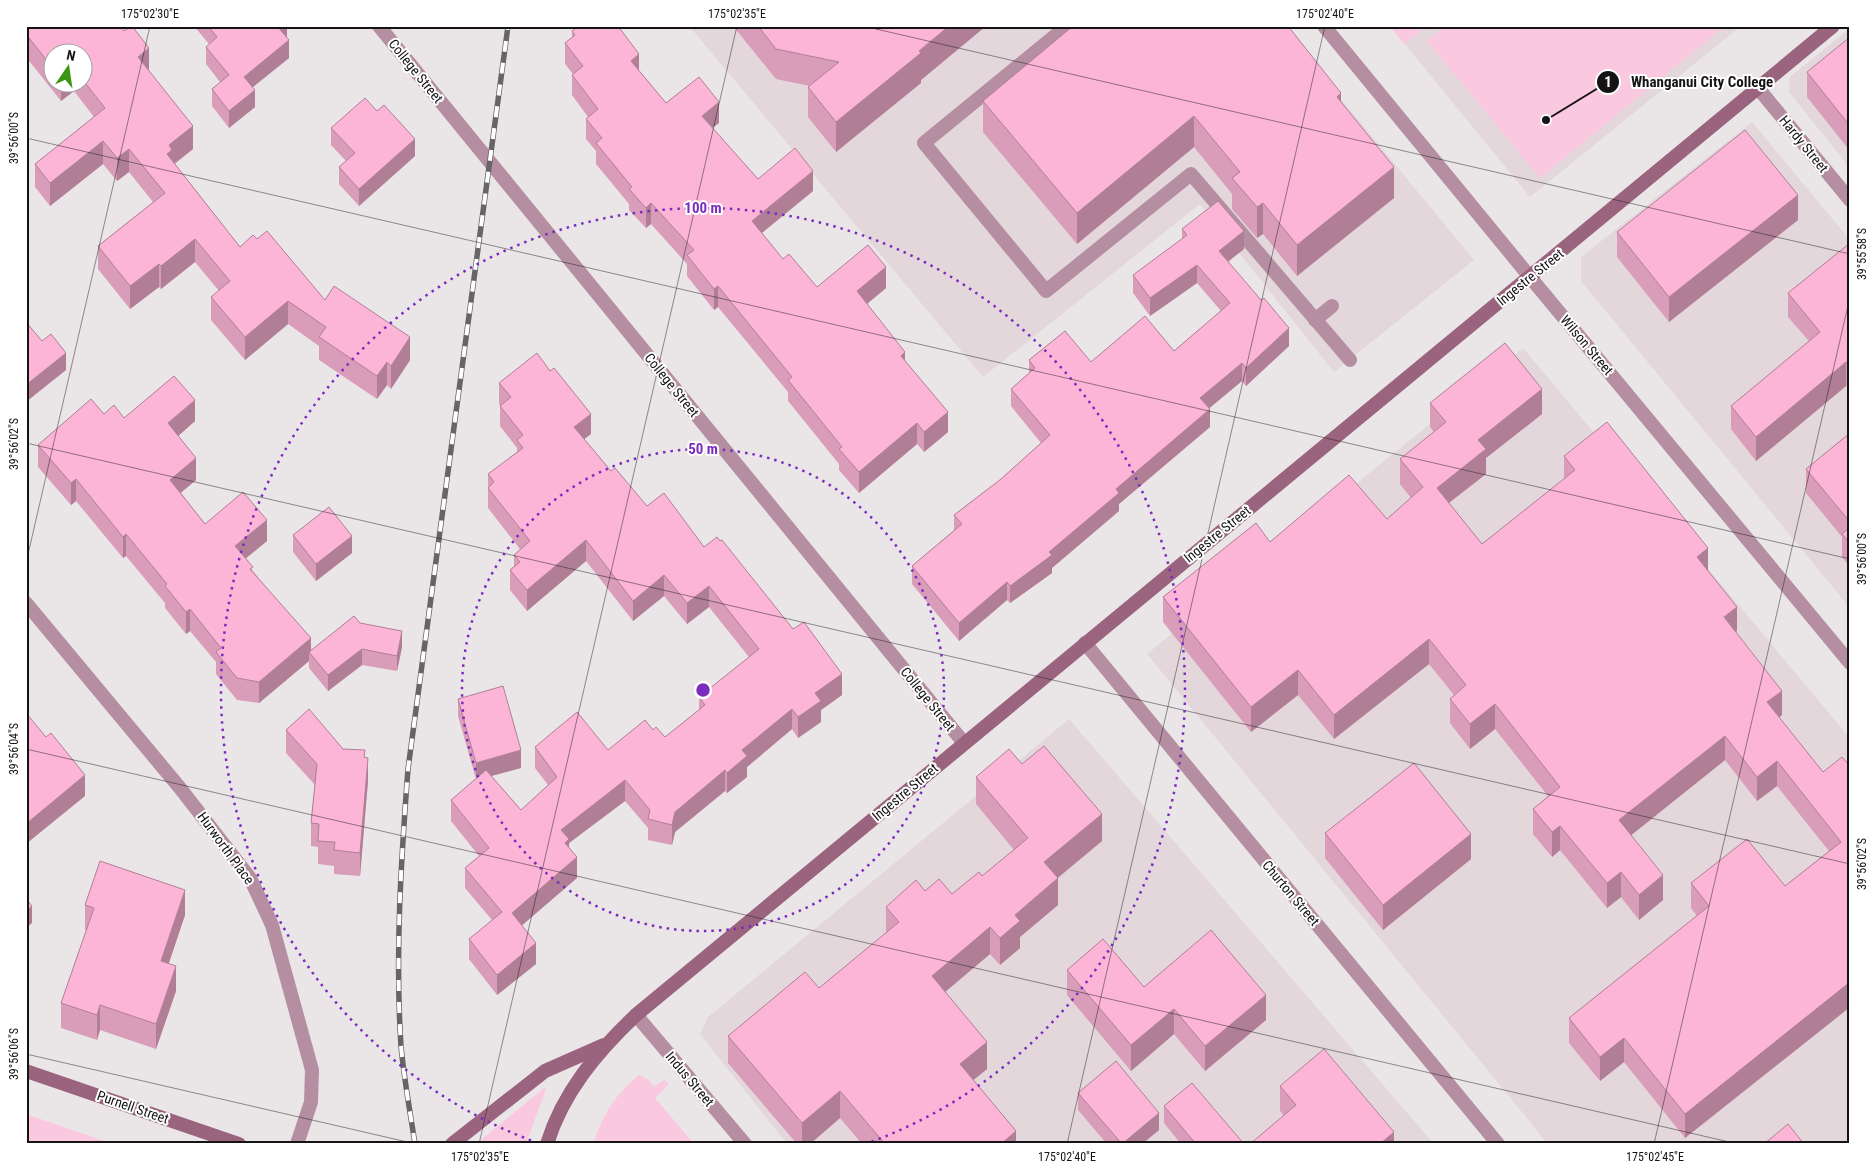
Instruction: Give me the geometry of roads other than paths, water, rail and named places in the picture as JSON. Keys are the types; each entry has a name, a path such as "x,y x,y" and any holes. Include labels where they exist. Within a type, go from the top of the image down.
{"main road":[{"name":"Ingestre Street","path":"547,1144 553,1125 579,1078 605,1045 636,1015 1833,26"},
{"name":"Ingestre Street","path":"452,1144 545,1071 605,1045"},
{"name":"Purnell Street","path":"26,1071 239,1144"}],"street":[{"name":"College Street","path":"379,26 964,744"},
{"path":"1067,26 924,143 1046,291 1191,174 1350,360"},
{"name":"Wilson Street","path":"1324,26 1850,663"},
{"name":"Hardy Street","path":"1758,88 1850,200"},
{"path":"1315,320 1332,306"},
{"name":"Hurworth Place","path":"26,603 180,788 250,878 272,925 312,1070 311,1102 297,1144"},
{"name":"Churton Street","path":"1085,643 1498,1144"},
{"name":"Indus Street","path":"636,1015 744,1144"}],"railway":[{"path":"415,1144 405,1083 399,1011 401,873 408,769 508,26"}],"place":[{"name":"Whanganui City College","path":"1546,120"}]}
